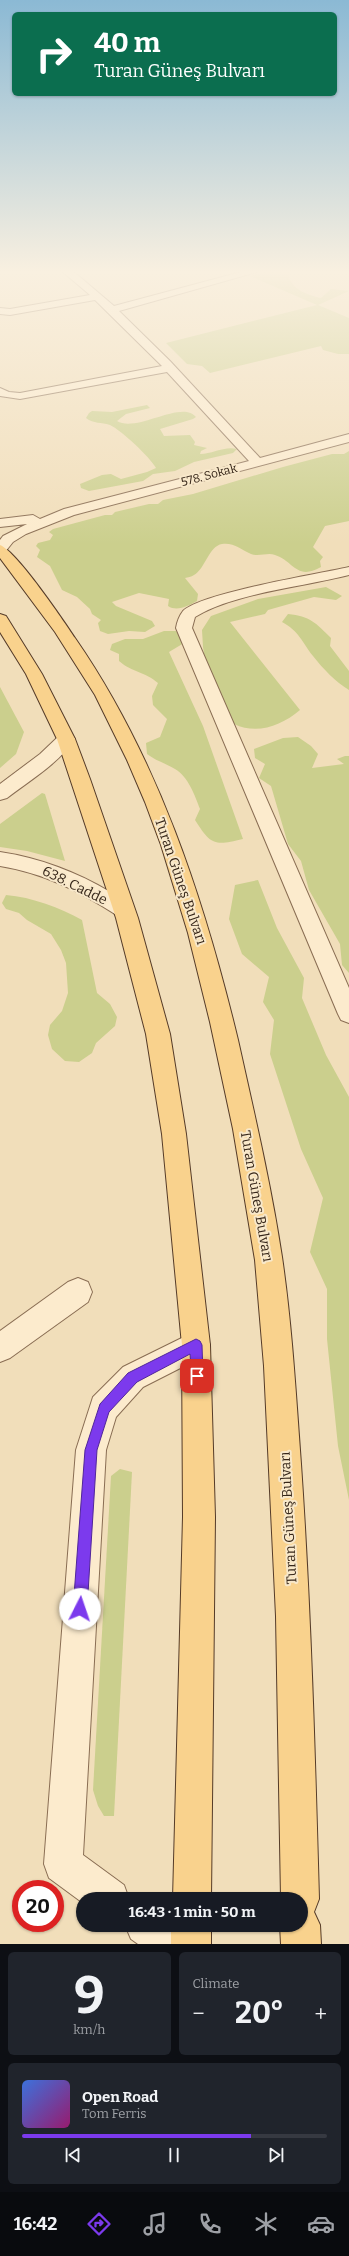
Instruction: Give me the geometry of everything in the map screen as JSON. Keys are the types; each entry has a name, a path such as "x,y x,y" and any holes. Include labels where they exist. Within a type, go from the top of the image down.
{"main road":[{"name":"Turan Güneş Bulvarı","path":"0,549 36,593 83,662 115,717 168,838 198,923 224,1028 265,1235 278,1348 288,1512 296,1695 300,1892"},
{"path":"0,619 34,674 66,739 125,911 158,1034 172,1119 196,1345 199,1517 192,1892"},
{"path":"191,1932 191,1944"},
{"path":"300,1932 301,1944"}],"street":[{"path":"165,363 257,462"},
{"path":"0,391 6,395 20,396 170,368"},
{"name":"578. Sokak","path":"69,512 349,438"},
{"path":"0,523 69,512"},
{"path":"0,549 8,539 21,531 69,512"},
{"path":"347,573 212,603 189,614 184,621 184,628 349,1014"},
{"path":"0,794 46,758 66,739"},
{"name":"638. Cadde","path":"0,859 16,861 55,872 98,894 125,911"},
{"path":"0,1348 78,1292"},
{"path":"101,1892 63,1864 91,1450 104,1408 133,1378 196,1345"},
{"path":"155,1932 171,1944"}],"green space":[{"path":"186,363 252,363 210,373 202,366"},
{"path":"147,405 150,408 126,414 117,421 126,424 136,423 170,414 189,412 196,417 160,429 164,436 190,435 195,442 194,445 207,448 201,451 200,454 223,449 237,449 233,453 194,462 175,471 153,474 143,481 89,491 81,488 80,484 102,475 111,474 121,479 156,468 142,451 115,428 110,425 86,418 92,411 112,412"},
{"path":"349,451 349,521 325,526 313,547 323,557 320,561 321,567 313,571 300,571 275,555 254,555 234,545 222,544 210,553 198,572 193,576 185,578 198,594 197,601 194,603 182,608 171,608 168,606 169,599 139,593 112,602 116,606 152,621 155,626 145,632 129,631 108,634 100,631 98,623 101,620 92,614 90,609 77,597 62,590 50,566 37,557 40,550 36,546 38,543 50,540 53,535 49,532 53,529 105,515 112,515 115,512 149,504 158,504 163,500 193,494 283,467 332,454 344,454"},
{"path":"326,587 342,596 336,600 314,597 268,610 265,614 230,622 300,710 293,716 277,724 260,729 251,729 234,724 205,660 202,630 211,616 258,599"},
{"path":"288,614 302,616 312,621 331,638 330,646 349,671 349,690 325,670 300,637 288,625 282,622"},
{"path":"164,631 176,631 184,643 169,652 203,726 243,839 219,843 210,839 195,820 200,809 184,776 175,769 147,754 146,743 160,737 167,719 153,705 152,696 158,683 148,676 124,665 119,661 119,654 110,650 112,644 125,639 143,639"},
{"path":"0,687 24,732 16,754 0,768"},
{"path":"298,737 311,746 318,754 312,768 344,764 337,759 349,756 349,973 342,965 340,944 309,890 301,861 288,844 271,786 259,778 265,764 255,758 254,749 283,738"},
{"path":"42,793 45,794 65,861 27,851 0,847 0,824"},
{"path":"258,880 277,928 304,978 302,998 326,1055 349,1097 349,1500 338,1446 327,1339 327,1289 310,1252 323,1198 301,1149 270,1054 274,1020 263,1002 269,977 242,954 229,919 235,885"},
{"path":"6,895 26,898 46,904 82,920 97,993 110,1004 117,1017 115,1026 96,1043 92,1053 79,1062 65,1061 52,1049 48,1035 50,1025 62,1011 68,993 66,963 61,950 51,934 27,920 19,913 6,909 2,903"},
{"path":"120,1469 132,1472 114,1816 104,1816 98,1806 93,1790 111,1476"}],"route":[{"path":"80,1609 91,1450 104,1408 133,1378 196,1345 197,1376"}]}
